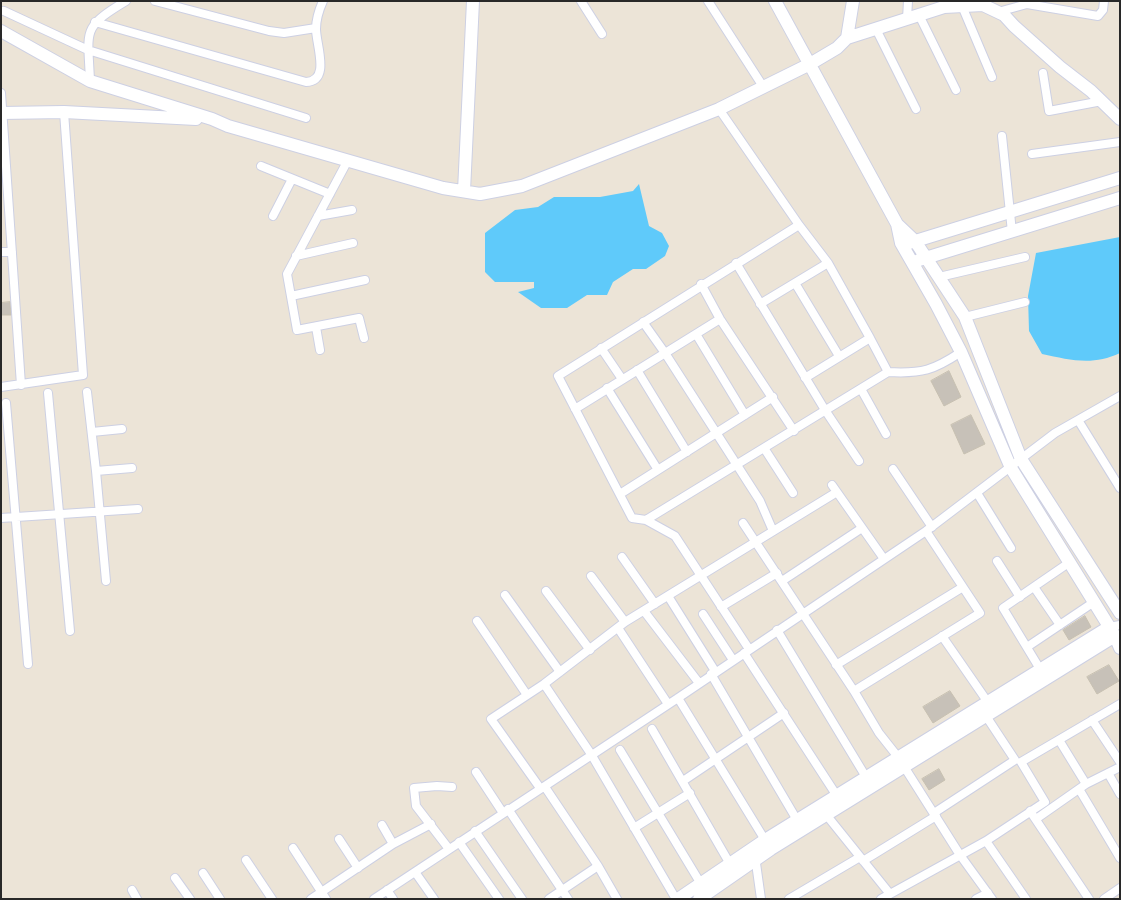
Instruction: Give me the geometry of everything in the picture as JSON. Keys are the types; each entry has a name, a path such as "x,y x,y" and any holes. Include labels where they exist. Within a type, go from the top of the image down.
{"street":[{"path":"90,81 88,39 91,28 103,15 126,1"},
{"path":"155,1 269,31 284,33 316,28"},
{"path":"95,22 306,82 317,79 320,73 321,65 316,28 318,12 322,1"},
{"path":"464,191 473,1"},
{"path":"581,1 602,34"},
{"path":"708,1 764,88"},
{"path":"775,1 897,224 902,246 936,304 961,352 1011,468 1094,602 1116,630 1120,648"},
{"path":"847,38 853,1"},
{"path":"908,1 913,17 956,90"},
{"path":"998,12 1027,4 1098,16 1103,10 1104,1"},
{"path":"1,31 90,81 228,126 443,188 480,194 522,186 719,110 810,64 837,48 847,38 913,17 944,4 962,6 983,3 1004,15 1014,26 1102,101 1120,119"},
{"path":"962,6 992,77"},
{"path":"4,12 88,50 306,118"},
{"path":"876,28 916,109"},
{"path":"1043,73 1049,111 1102,101"},
{"path":"1,93 21,385"},
{"path":"719,110 828,264 888,372"},
{"path":"2,113 64,112 108,116 212,120"},
{"path":"1,387 83,375 64,112"},
{"path":"1002,136 1012,232"},
{"path":"1032,154 1120,142"},
{"path":"348,160 287,274 297,330 359,318 364,338"},
{"path":"261,166 330,194"},
{"path":"902,246 1120,178"},
{"path":"273,216 292,179"},
{"path":"912,263 926,257 1120,198"},
{"path":"318,216 352,210"},
{"path":"897,224 915,241 965,317 1021,459 1120,612"},
{"path":"799,225 701,284 558,376 632,518 646,520 675,536 721,607 746,651 836,796"},
{"path":"296,256 353,243"},
{"path":"1,252 12,252"},
{"path":"939,277 1026,257"},
{"path":"736,263 805,378 859,461"},
{"path":"760,304 828,264"},
{"path":"291,296 365,280"},
{"path":"795,283 839,356"},
{"path":"701,284 720,319 773,397 794,431"},
{"path":"965,317 1025,302"},
{"path":"575,409 720,319"},
{"path":"643,322 665,353 760,502 773,531"},
{"path":"316,327 320,350"},
{"path":"696,334 745,416"},
{"path":"805,378 870,338"},
{"path":"602,348 622,379"},
{"path":"646,520 794,431 825,410 888,372 912,374 941,366 961,352"},
{"path":"637,370 687,452"},
{"path":"607,388 658,470"},
{"path":"860,389 886,434"},
{"path":"87,392 106,581"},
{"path":"48,393 70,631"},
{"path":"374,899 591,754 678,698 929,529 1055,433 1120,396"},
{"path":"620,494 773,397"},
{"path":"6,404 28,664"},
{"path":"1078,420 1120,488"},
{"path":"92,432 122,429"},
{"path":"764,448 794,493"},
{"path":"96,472 132,468"},
{"path":"854,691 980,613 893,469"},
{"path":"617,899 598,866 491,719 544,684 625,622 773,531 834,488 884,559"},
{"path":"977,493 1011,548"},
{"path":"1,518 138,509"},
{"path":"743,524 756,541 854,691 879,733 901,762 960,855 990,896 976,899"},
{"path":"782,581 862,528"},
{"path":"622,557 655,604"},
{"path":"997,561 1020,597"},
{"path":"1040,669 1003,608 1070,562"},
{"path":"721,607 776,573"},
{"path":"591,576 625,622"},
{"path":"1034,586 1060,625"},
{"path":"836,665 963,587"},
{"path":"546,591 590,650"},
{"path":"504,595 560,672"},
{"path":"668,596 713,673 747,738 796,820"},
{"path":"1028,647 1094,602"},
{"path":"644,611 699,683"},
{"path":"703,614 734,660"},
{"path":"477,621 527,695"},
{"path":"618,628 668,704"},
{"path":"777,630 866,777"},
{"path":"544,684 591,754 677,899 694,897 754,854 901,762 984,708 1040,669 1116,630"},
{"path":"984,708 1116,630"},
{"path":"789,899 861,859 935,815 1015,760 942,636"},
{"path":"678,698 765,840"},
{"path":"881,899 986,841 1045,802 1021,762 1120,704"},
{"path":"683,781 784,713"},
{"path":"1092,720 1120,762"},
{"path":"652,728 730,864"},
{"path":"1059,740 1086,784"},
{"path":"620,750 701,884"},
{"path":"694,897 701,884 730,864 754,854 765,840 796,820 824,811 836,796 866,777 901,762"},
{"path":"1036,820 1086,784 1120,767"},
{"path":"476,772 568,899"},
{"path":"1108,773 1119,791"},
{"path":"449,849 432,824 416,806 414,788 437,786 452,787"},
{"path":"1079,789 1120,858"},
{"path":"634,828 690,793"},
{"path":"824,811 890,894"},
{"path":"1030,811 1089,899"},
{"path":"311,899 323,896 358,868 394,844 432,824"},
{"path":"382,825 394,844"},
{"path":"475,832 522,899"},
{"path":"339,839 358,868"},
{"path":"986,841 1026,899"},
{"path":"459,842 499,899"},
{"path":"293,848 323,896"},
{"path":"754,854 761,899"},
{"path":"246,860 272,899"},
{"path":"549,899 598,866"},
{"path":"415,872 434,899"},
{"path":"203,873 220,899"},
{"path":"175,878 190,899"},
{"path":"1104,899 1120,888"},
{"path":"132,890 137,899"},
{"path":"387,890 393,899"}],"water":[{"path":"639,184 649,226 662,233 669,246 665,256 646,269 633,269 613,282 607,295 587,295 567,308 541,308 518,292 534,288 534,282 495,282 485,272 485,233 515,210 538,207 554,197 600,197 633,191"},
{"path":"1120,237 1120,353 1091,361 1072,360 1042,354 1029,331 1028,296 1036,253"}],"building":[{"path":"10,302 11,315 1,315 1,303"},
{"path":"949,371 961,397 944,406 931,381"},
{"path":"971,415 985,444 964,454 951,425"},
{"path":"1085,616 1091,627 1069,640 1063,630"},
{"path":"1109,665 1119,681 1097,694 1087,677"},
{"path":"950,691 960,706 933,723 923,707"},
{"path":"939,769 945,780 929,790 922,779"}]}
